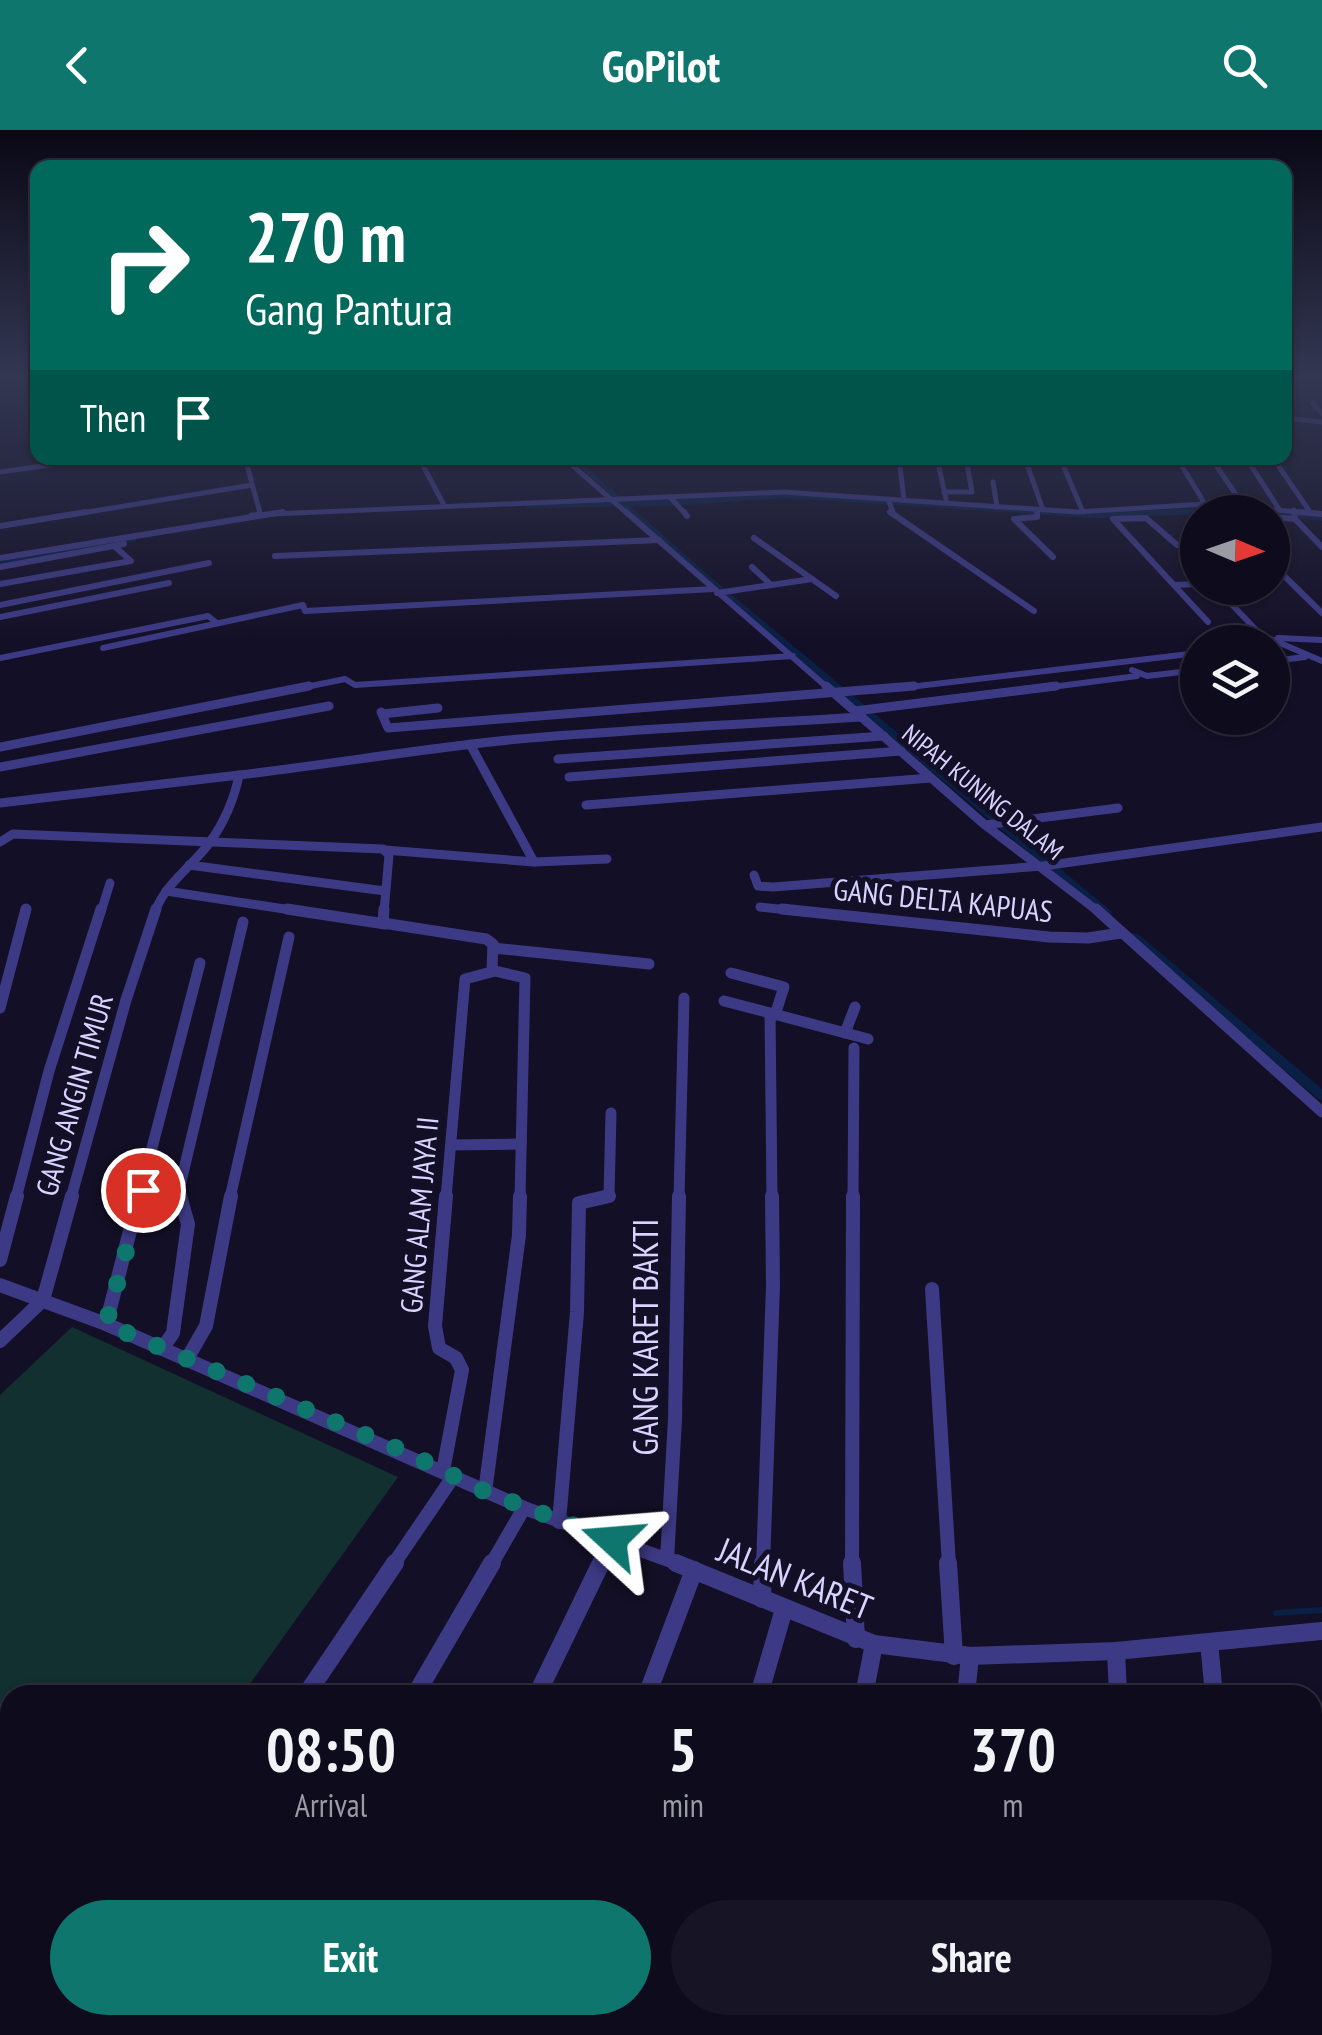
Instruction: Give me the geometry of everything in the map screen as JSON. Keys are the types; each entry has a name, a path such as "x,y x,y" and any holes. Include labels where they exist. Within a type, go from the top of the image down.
{"street":[{"path":"0,472 36,467"},
{"path":"247,467 260,513"},
{"path":"424,467 444,506"},
{"name":"NIPAH KUNING DALAM","path":"575,467 931,778 1047,866 1322,1112"},
{"path":"900,467 904,500"},
{"path":"939,467 947,503"},
{"path":"944,492 972,492 968,467"},
{"path":"1027,467 1038,511"},
{"path":"1064,467 1083,512"},
{"path":"1182,467 1200,495"},
{"path":"1218,467 1236,495"},
{"path":"1252,467 1270,495"},
{"path":"1279,467 1310,512"},
{"path":"993,482 997,507"},
{"path":"0,526 252,485"},
{"path":"0,558 260,513 673,501 783,492 947,503 956,508 1125,514 1146,518 1177,545"},
{"path":"0,567 247,520 618,501"},
{"path":"673,501 687,516"},
{"path":"887,501 890,512 1034,611"},
{"path":"1180,507 1113,519 1208,622"},
{"path":"1038,511 1014,519 1053,557"},
{"path":"1290,513 1322,547"},
{"path":"1290,515 1322,514"},
{"path":"754,538 836,596"},
{"path":"276,556 658,540"},
{"path":"0,584 131,561 114,546"},
{"path":"0,604 209,563"},
{"path":"752,568 770,584"},
{"path":"103,648 303,605 305,611 720,591 812,579"},
{"path":"1290,582 1322,614"},
{"path":"0,617 169,583"},
{"path":"1174,585 1180,585"},
{"path":"1233,605 1252,625"},
{"path":"0,658 208,616 217,623"},
{"path":"1290,637 1322,640"},
{"path":"1290,649 1322,661"},
{"path":"438,708 382,713 388,728 838,695 1180,655"},
{"path":"0,748 340,680 358,685 793,656"},
{"path":"1290,658 1305,656"},
{"path":"1120,662 1142,676 1180,672"},
{"path":"0,804 470,744 858,714 1137,676"},
{"path":"0,767 329,706"},
{"path":"558,759 884,736"},
{"path":"470,744 534,862"},
{"path":"569,777 901,751"},
{"name":"GANG ANGIN TIMUR","path":"42,1300 126,1000 158,904 210,841 236,792 239,776"},
{"path":"586,805 931,778"},
{"path":"994,823 1118,808"},
{"path":"754,875 758,886 768,887 1047,866 1322,826"},
{"path":"0,842 12,834 386,850 534,862 607,859"},
{"path":"385,924 381,916 390,864 386,850"},
{"path":"189,865 385,891"},
{"path":"0,1260 49,1071 110,882"},
{"path":"166,891 482,938 493,948 649,964"},
{"name":"GANG DELTA KAPUAS","path":"760,907 1050,937 1088,938 1120,933"},
{"path":"0,1008 26,909"},
{"path":"162,1349 173,1333 188,1224 178,1190 242,922"},
{"path":"188,1360 209,1315 215,1268 289,937"},
{"path":"486,1492 520,1235 525,978 492,970 493,948"},
{"path":"106,1324 200,964"},
{"name":"GANG ALAM JAYA II","path":"448,1474 462,1374 456,1358 439,1348 434,1326 465,979 492,970"},
{"path":"731,973 784,987 773,1014 774,1286 762,1599"},
{"name":"GANG KARET BAKTI","path":"667,1559 677,1425 677,1175 684,998"},
{"path":"724,1001 845,1033 861,1044 852,1582 856,1638"},
{"path":"845,1033 855,1007"},
{"path":"559,1522 577,1312 579,1203 609,1196 611,1113"},
{"path":"451,1145 522,1144"},
{"name":"JALAN KARET","path":"0,1284 106,1324 524,1508 667,1559 874,1644 962,1656 1116,1651 1322,1631"},
{"path":"932,1288 965,1685"},
{"path":"0,1341 42,1300"},
{"path":"312,1685 448,1474"},
{"path":"421,1685 524,1508"},
{"path":"542,1685 612,1540"},
{"path":"651,1685 694,1570"},
{"path":"763,1685 784,1609"},
{"path":"1209,1642 1213,1685"},
{"path":"866,1685 874,1644"},
{"path":"1116,1651 1118,1685"}],"green space":[{"path":"72,1327 398,1477 249,1685 0,1685 0,1395"}],"waterway":[{"path":"583,467 703,575 1107,913"},
{"path":"528,505 672,503 787,495 1090,515 1247,510 1322,518"},
{"path":"0,563 131,539"},
{"path":"1134,936 1322,1096"},
{"path":"1276,1613 1322,1610"}],"route":[{"path":"143,1190 106,1324 410,1454 486,1492 612,1540"}]}
